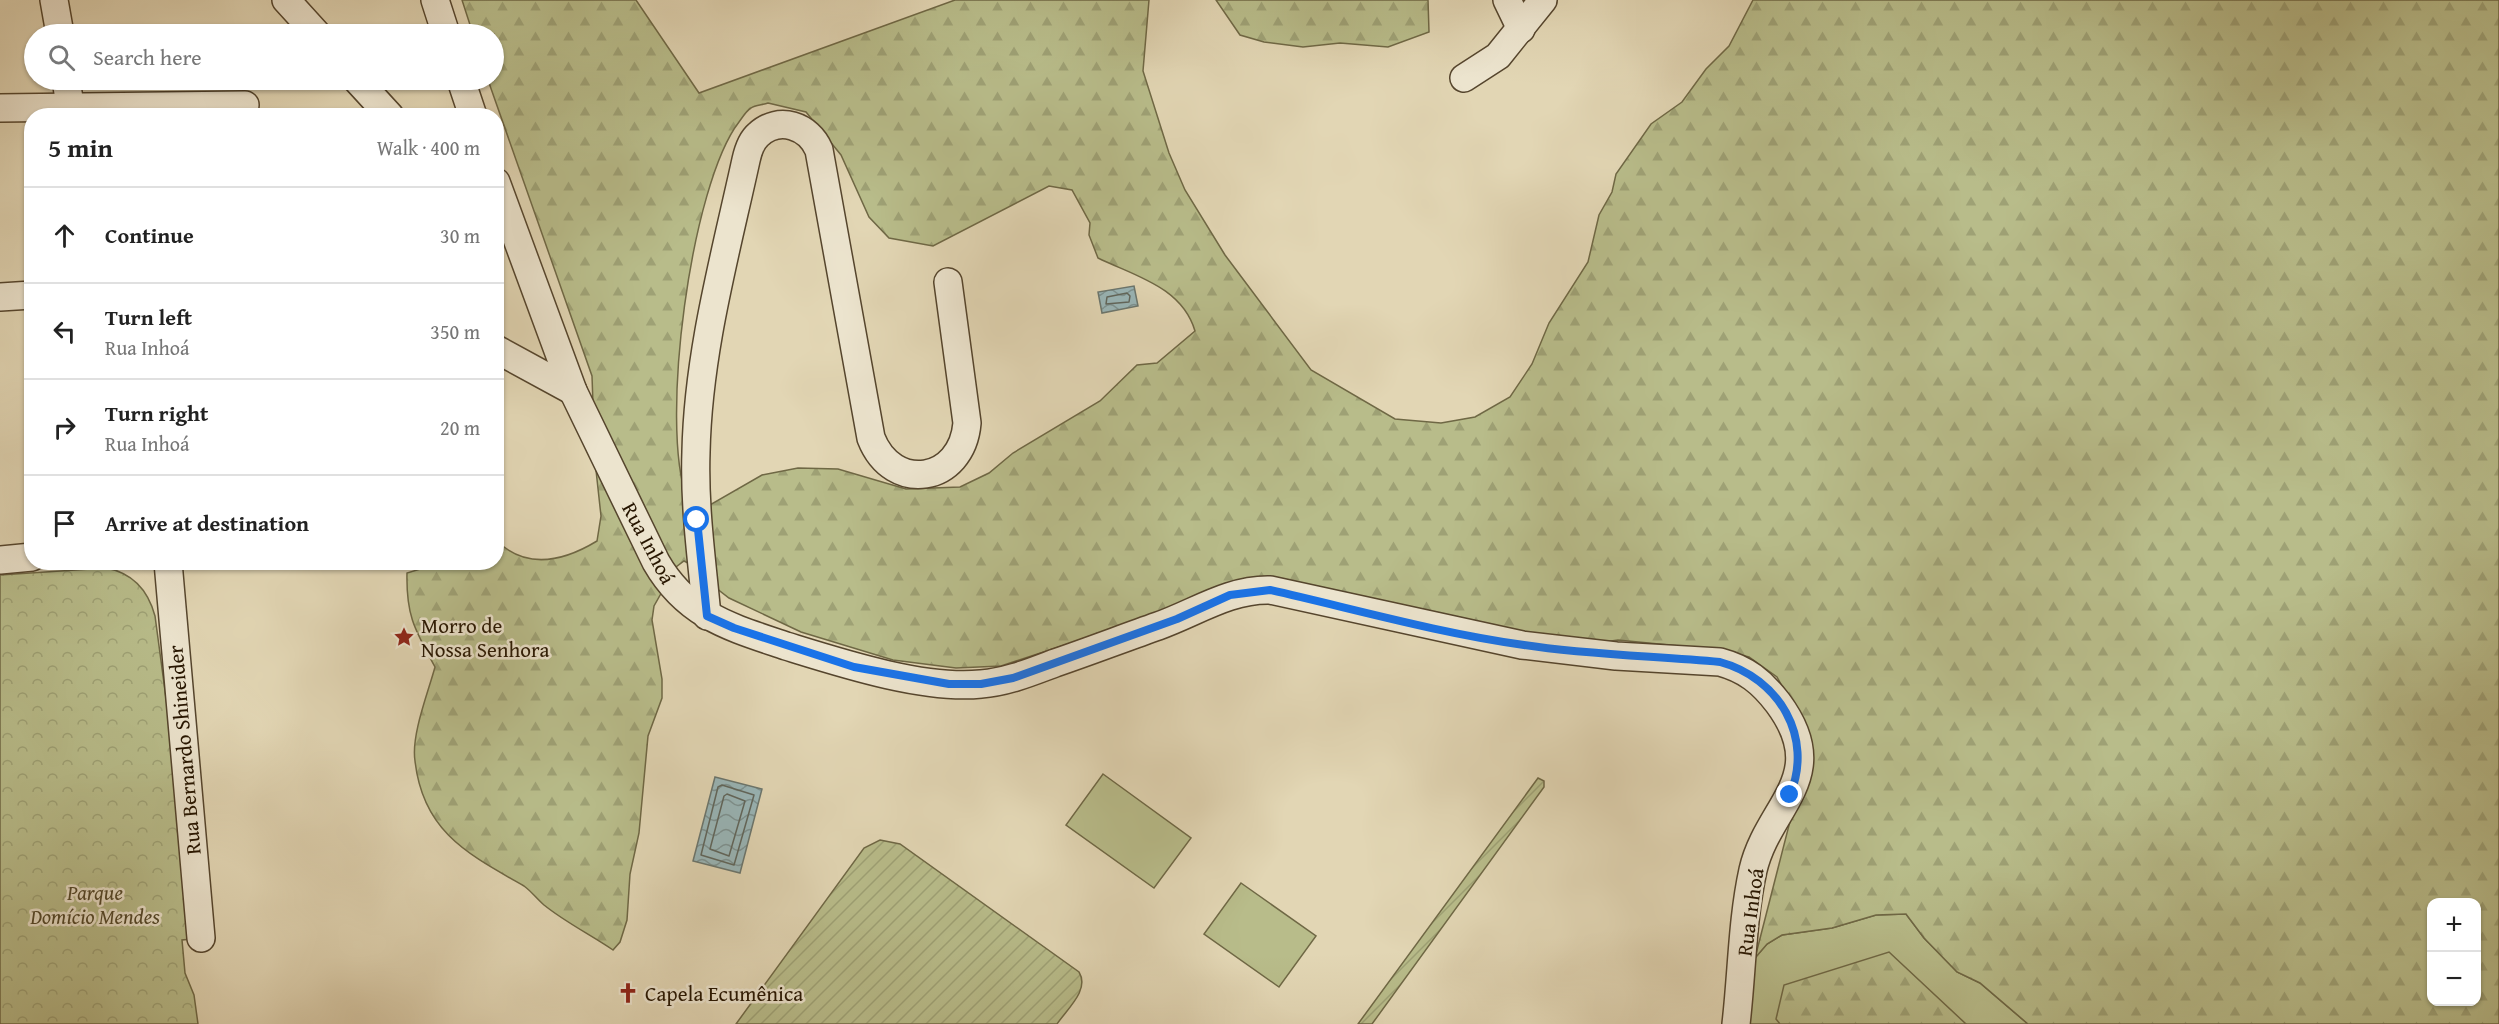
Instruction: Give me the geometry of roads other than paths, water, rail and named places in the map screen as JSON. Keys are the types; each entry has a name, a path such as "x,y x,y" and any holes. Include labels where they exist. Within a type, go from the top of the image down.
{"street":[{"path":"54,0 58,24"},
{"path":"286,0 308,24"},
{"path":"435,0 443,24"},
{"path":"1507,0 1521,29"},
{"path":"1464,78 1498,56 1544,0"},
{"path":"366,90 383,108"},
{"path":"464,90 470,108"},
{"path":"0,108 68,92 245,105"},
{"path":"707,616 695,487 698,418 710,328 746,160 753,140 768,128 790,125 798,126 815,140 819,150 870,438 881,458 890,466 912,474 936,471 947,465 959,452 966,435 967,423 948,282"},
{"name":"Rua Inhoá","path":"504,204 573,391 666,580 688,603 707,616 734,628 854,667 965,685 1013,678 1177,619 1230,595 1270,590 1447,631 1522,645 1616,656 1713,662 1734,666 1757,679 1789,718 1799,756 1795,782 1754,867 1736,1024"},
{"path":"0,297 24,296"},
{"path":"504,353 573,391"},
{"path":"0,560 24,558"},
{"name":"Rua Bernardo Shineider","path":"169,570 201,938"}],"water":[{"path":"1134,286 1138,306 1102,313 1098,292"},
{"path":"715,777 762,789 740,873 693,861"}],"place":[{"name":"Morro de Nossa Senhora","path":"404,637"},
{"name":"Capela Ecumênica","path":"628,993"}],"park label":[{"name":"Parque Domício Mendes","path":"95,904"}]}
